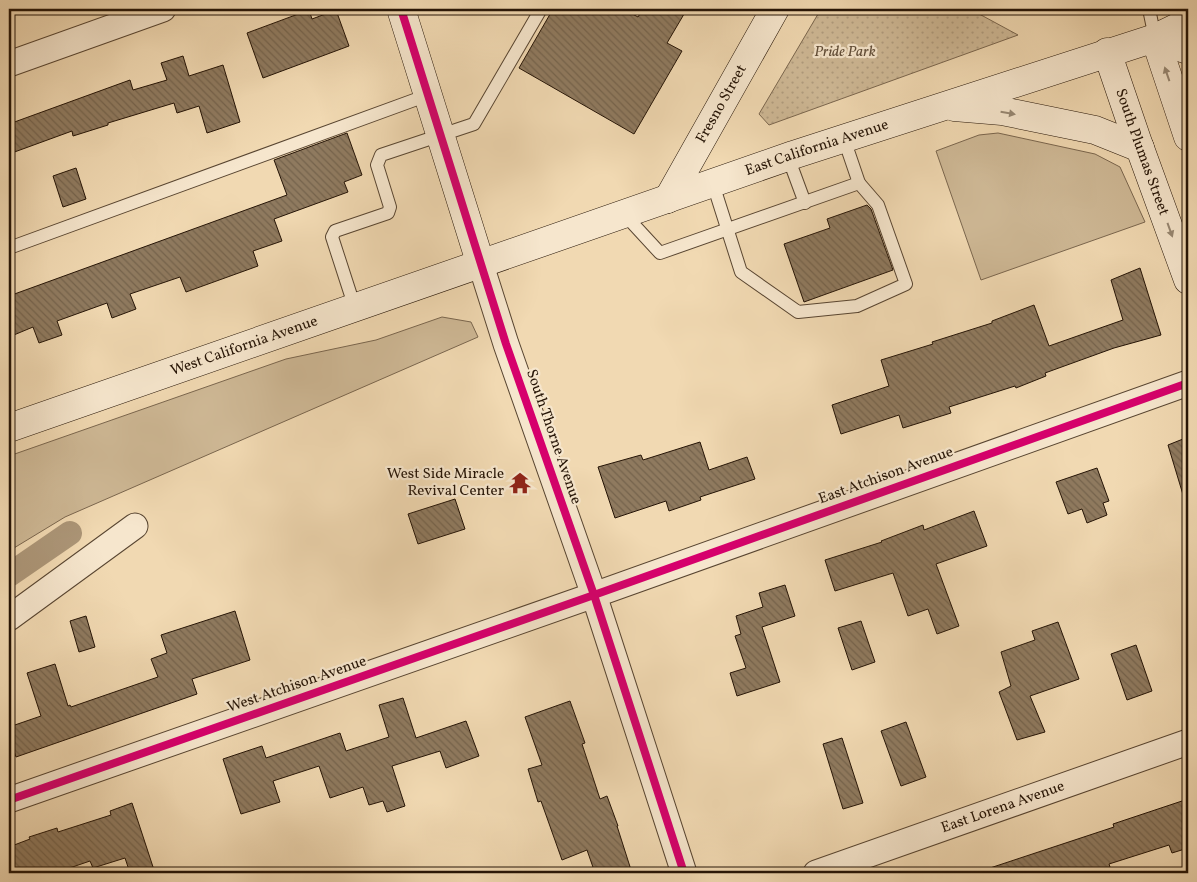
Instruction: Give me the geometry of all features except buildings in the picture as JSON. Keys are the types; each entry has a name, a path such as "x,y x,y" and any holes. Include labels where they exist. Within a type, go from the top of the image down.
{"main road":[{"name":"South Thorne Avenue","path":"401,9 481,265"},
{"name":"Fresno Street","path":"668,199 775,9"},
{"name":"East California Avenue","path":"481,265 788,157 1155,38 1188,22"},
{"path":"1155,38 1188,50"},
{"path":"1155,38 1188,137"},
{"name":"South Plumas Street","path":"1107,52 1188,280"},
{"path":"942,106 1002,111 1095,130 1140,148"},
{"name":"West California Avenue","path":"9,428 481,265"}],"street":[{"path":"9,64 163,9"},
{"name":"South Thorne Avenue","path":"481,265 506,344 594,595 684,873"},
{"name":"East Atchison Avenue","path":"594,595 1188,383"},
{"path":"9,618 135,526"},
{"name":"West Atchison Avenue","path":"9,800 594,595"},
{"name":"East Lorena Avenue","path":"816,873 1188,742"}],"lane":[{"path":"355,308 332,237 335,231 388,213 390,207 377,165 380,155 474,124 541,9"},
{"path":"1148,9 1155,38"},
{"path":"9,248 428,95"},
{"path":"713,184 741,272 798,312 857,306 906,284 878,206 859,183 844,139"},
{"path":"788,157 805,203"},
{"path":"624,214 660,253 859,183"}],"green space":[{"name":"Pride Park","path":"821,9 970,9 1018,35 769,125 759,114"},
{"path":"998,133 1095,154 1120,167 1145,222 981,280 936,151 979,135"},
{"path":"442,317 471,322 478,337 65,517 9,551 9,456 286,359 376,340"}],"waterway":[{"path":"9,575 70,533"}],"cycle path":[{"path":"401,9 506,344 594,595 684,873"},
{"path":"9,800 594,595 1188,383"}],"place":[{"name":"West Side Miracle Revival Center","path":"520,483"}]}
